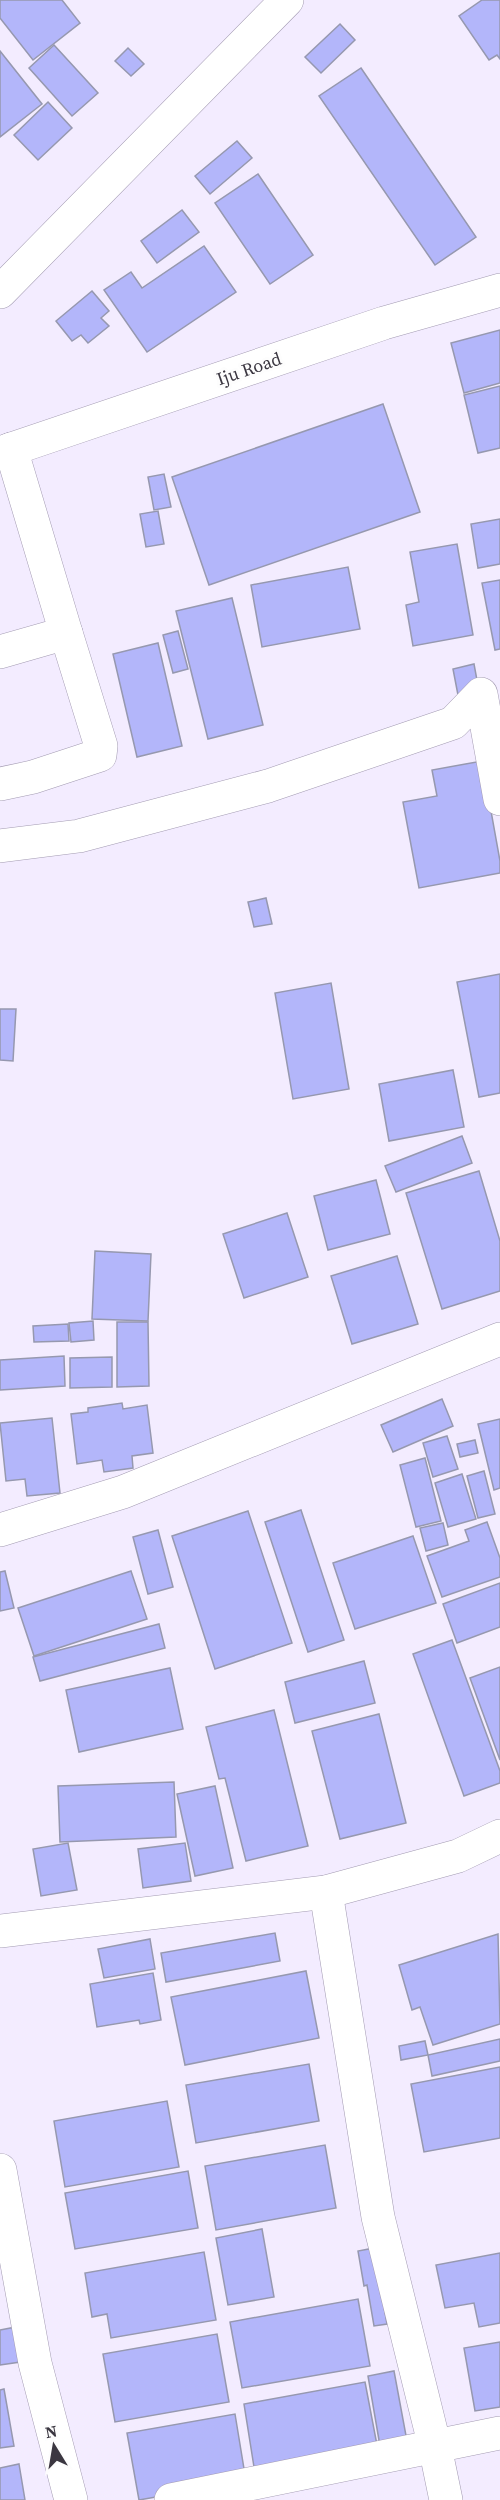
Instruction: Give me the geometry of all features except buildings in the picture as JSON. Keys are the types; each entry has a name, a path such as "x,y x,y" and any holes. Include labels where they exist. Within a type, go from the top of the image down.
{"street":[{"path":"0,292 287,0"},
{"name":"Iju Road","path":"6,451 384,323 500,290"},
{"path":"0,784 33,777 100,754 101,746 6,451"},
{"path":"0,652 66,633"},
{"path":"490,685 500,799"},
{"path":"0,846 79,836 268,786 453,723 490,685"},
{"path":"0,1530 123,1492 500,1339"},
{"path":"0,1930 326,1892 458,1856 500,1836"},
{"path":"326,1892 378,2217 446,2500"},
{"path":"0,2170 35,2363 71,2500"},
{"path":"171,2500 500,2433"}]}
